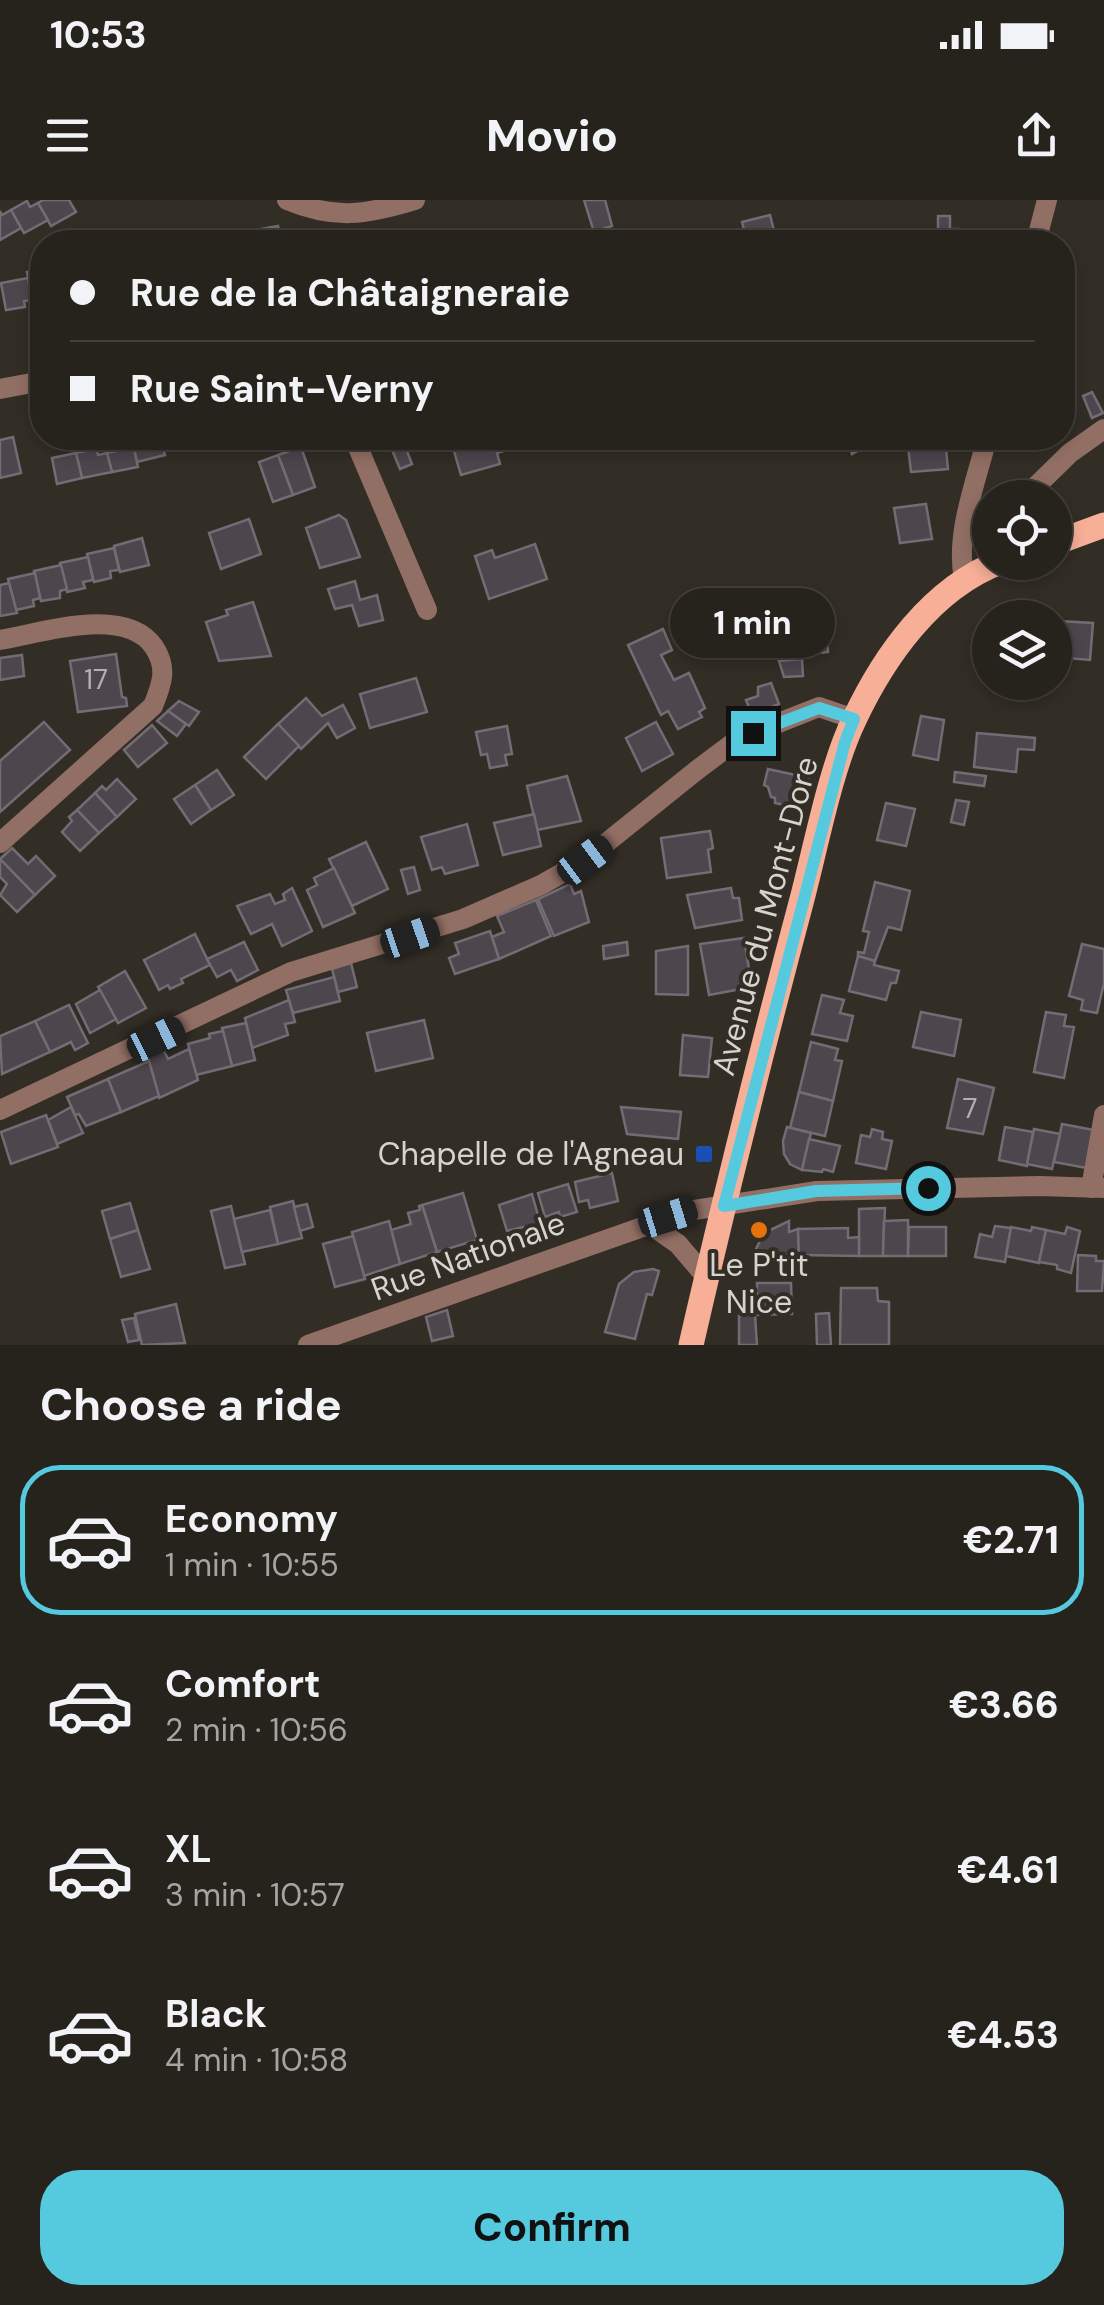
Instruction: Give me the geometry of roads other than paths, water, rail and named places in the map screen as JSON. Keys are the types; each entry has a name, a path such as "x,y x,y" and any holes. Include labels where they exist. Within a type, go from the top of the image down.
{"main road":[{"path":"1072,537 1104,525"},
{"name":"Avenue du Mont-Dore","path":"691,1345 845,742 882,670 920,618 972,575"}],"street":[{"path":"286,200 318,212 351,215 416,200"},
{"path":"1039,230 1047,200"},
{"path":"0,389 30,383"},
{"path":"1075,449 1104,428"},
{"path":"359,450 427,610"},
{"path":"964,579 960,558 963,538 984,450"},
{"path":"1042,480 1074,450"},
{"path":"0,640 90,624 123,626 141,633 153,646 162,664 163,682 153,706 0,843"},
{"path":"0,1110 292,972 463,919 541,884 585,860 732,743 753,733 819,708 854,719"},
{"path":"1098,1188 1104,1114"},
{"name":"Rue Nationale","path":"308,1345 688,1211 816,1191 1098,1188"},
{"path":"648,1223 678,1244 706,1278"}],"place":[{"name":"Chapelle de l'Agneau","path":"704,1154"},
{"name":"Le P'tit Nice","path":"759,1230"}]}
